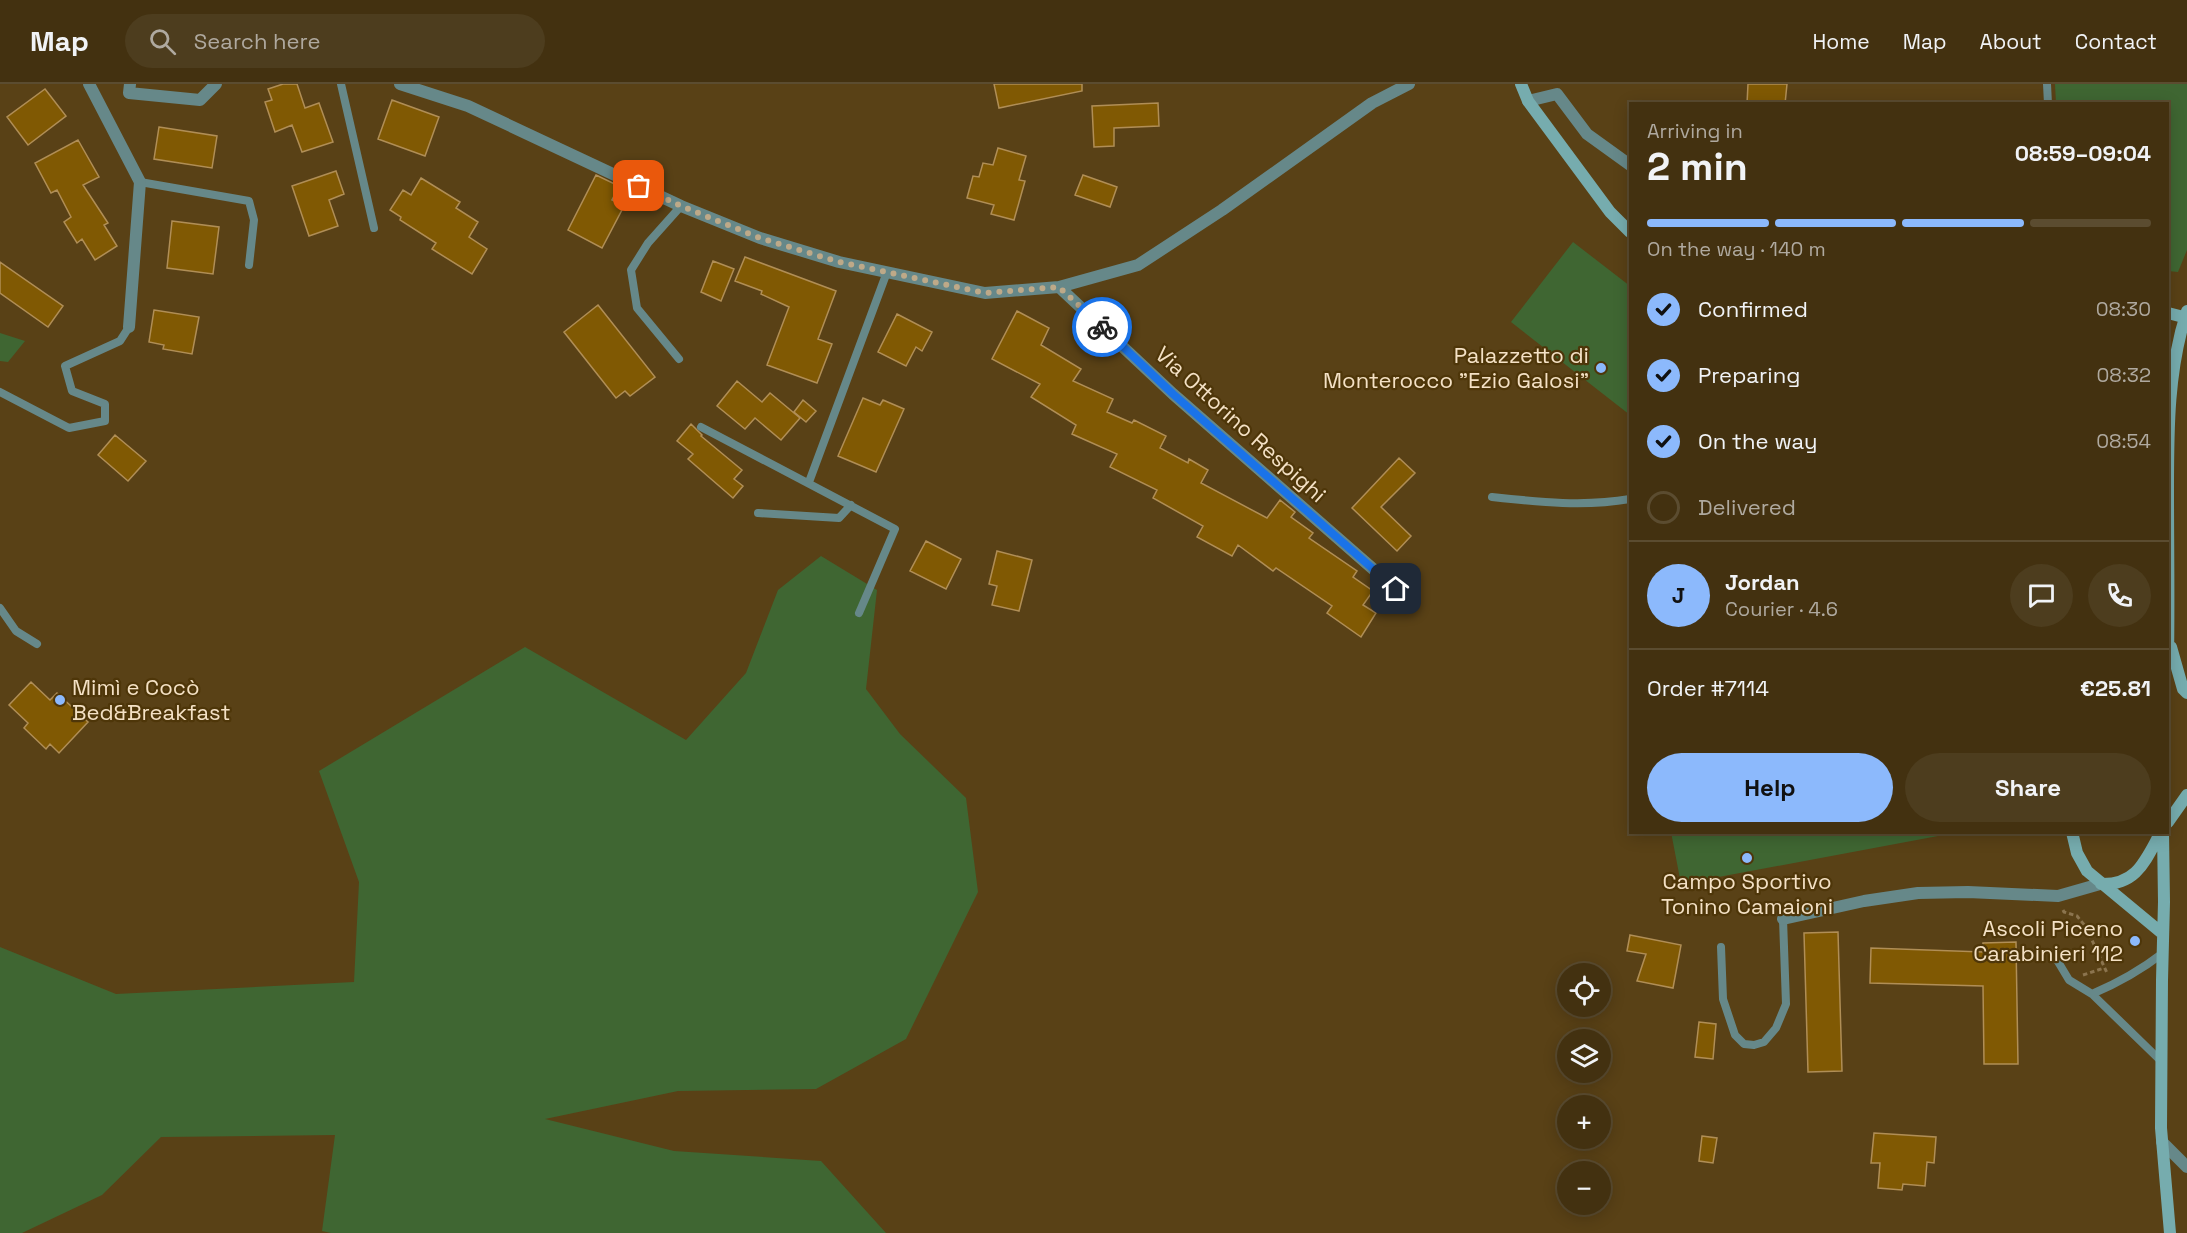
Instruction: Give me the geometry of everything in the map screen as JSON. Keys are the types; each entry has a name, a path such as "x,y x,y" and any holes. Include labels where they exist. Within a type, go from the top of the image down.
{"main road":[{"path":"1521,84 1528,101 1610,212 1629,231"},
{"path":"2169,423 2171,382 2180,333 2187,311"},
{"path":"2169,313 2187,318"},
{"path":"2169,639 2183,689 2187,693"},
{"path":"2169,821 2187,795"},
{"path":"2073,834 2078,853 2087,871 2163,934"},
{"path":"2100,884 2116,884 2132,877 2161,834"},
{"path":"2162,834 2162,1142 2170,1233"}],"street":[{"path":"89,84 140,182 129,327"},
{"path":"130,84 129,93 200,100 216,84"},
{"path":"400,84 468,106 681,206 760,238 839,262 985,293 1059,287 1138,265 1250,191 1372,103 1409,84"},
{"path":"1528,101 1557,94 1587,134 1629,164"},
{"name":"Via Ottorino Respighi","path":"1059,287 1173,394 1396,589"},
{"path":"1783,919 1864,901 1918,893 1968,892 2058,896 2100,884"},
{"path":"2162,1142 2187,1167"}],"lane":[{"path":"341,84 374,228"},
{"path":"2047,84 2048,102"},
{"path":"140,182 249,201 254,220 249,265"},
{"path":"678,359 637,308 631,270 648,243 681,206"},
{"path":"809,482 887,272"},
{"path":"0,392 69,428 105,421 105,404 72,392 64,366 120,341 129,327"},
{"path":"701,427 896,529 859,614"},
{"path":"1492,497 1562,504 1629,499"},
{"path":"758,513 839,518 851,505"},
{"path":"0,608 16,631 37,644"},
{"path":"1721,947 1723,999 1735,1035 1744,1044 1754,1045 1764,1042 1776,1028 1786,1004 1783,919"},
{"path":"2092,994 2114,985 2145,967 2163,953"},
{"path":"2057,960 2069,980 2092,994 2162,1062"}],"path":[{"path":"2058,896 2064,912 2077,916 2086,927 2114,985"}],"green space":[{"path":"2055,84 2187,84 2187,250 2178,272 2169,271 2169,102 2056,102"},
{"name":"Palazzetto di Monterocco \"Ezio Galosi\"","path":"1573,242 1629,285 1629,414 1511,322"},
{"path":"0,333 25,341 8,362 0,361"},
{"path":"821,556 877,590 866,689 900,734 966,798 978,892 906,1039 816,1089 678,1091 545,1119 674,1151 821,1161 886,1233 331,1233 322,1231 335,1135 161,1137 102,1195 22,1233 0,1233 0,947 116,994 354,982 359,882 319,771 525,647 686,740 746,673 778,590"},
{"name":"Campo Sportivo Tonino Camaioni","path":"1671,834 1949,834 1681,884"}],"building":[{"path":"283,84 297,84 305,108 319,103 333,142 302,152 292,125 275,132 265,102 272,100 268,89"},
{"path":"994,84 1082,84 1082,91 999,108"},
{"path":"1748,84 1787,84 1785,102 1747,102"},
{"path":"45,89 66,116 28,145 7,117"},
{"path":"392,100 439,117 425,156 378,139"},
{"path":"1158,103 1159,126 1114,128 1114,146 1094,147 1092,106"},
{"path":"159,127 217,136 212,168 154,159"},
{"path":"78,140 99,177 83,185 108,223 104,225 117,246 95,260 82,239 77,243 64,222 71,217 57,190 51,193 35,163"},
{"path":"998,148 1026,156 1019,180 1025,181 1014,220 991,214 994,205 967,198 973,176 979,177 983,163 993,165"},
{"path":"336,171 344,194 329,200 338,226 309,236 292,186"},
{"path":"596,175 619,186 612,200 624,206 602,248 568,230"},
{"path":"1083,175 1117,187 1110,207 1075,195"},
{"path":"421,178 460,202 456,208 478,222 469,237 487,249 472,274 432,249 436,243 400,220 401,217 390,210 403,190 411,195"},
{"path":"172,221 219,227 213,274 167,268"},
{"path":"745,257 836,291 818,339 832,344 817,383 767,365 789,307 761,294 762,291 735,281"},
{"path":"713,261 734,269 721,301 701,292"},
{"path":"0,262 63,306 48,327 0,293"},
{"path":"598,305 655,377 630,396 625,391 616,398 564,332"},
{"path":"154,310 199,317 192,354 163,349 164,345 149,342"},
{"path":"1017,311 1049,328 1041,345 1081,369 1073,381 1113,399 1107,412 1132,423 1134,420 1166,436 1160,448 1188,463 1189,459 1208,470 1201,483 1267,518 1280,500 1295,512 1291,517 1313,533 1309,538 1357,571 1353,577 1373,591 1363,605 1376,613 1361,637 1327,613 1332,606 1276,568 1273,571 1238,545 1232,556 1197,537 1203,526 1153,498 1157,490 1110,467 1117,454 1072,434 1076,425 1031,397 1040,384 992,359"},
{"path":"897,314 932,332 922,351 916,347 906,366 878,352"},
{"path":"737,381 762,402 770,393 800,418 781,440 755,418 745,429 717,406"},
{"path":"863,398 880,405 883,400 904,409 876,472 838,456"},
{"path":"803,400 816,411 806,422 794,412"},
{"path":"691,424 701,436 742,470 734,479 743,486 733,498 688,459 693,454 677,441"},
{"path":"115,435 146,461 128,481 98,455"},
{"path":"1399,458 1415,473 1381,507 1411,536 1397,551 1352,508"},
{"path":"926,541 961,559 946,589 910,571"},
{"path":"997,551 1032,560 1019,611 992,605 997,586 989,584"},
{"path":"31,682 50,700 57,693 88,722 59,753 50,744 46,749 24,728 28,723 9,705"},
{"path":"1838,932 1842,1071 1808,1072 1804,933"},
{"path":"1630,935 1681,945 1673,988 1637,981 1646,954 1627,951"},
{"path":"2016,942 2018,1064 1984,1064 1983,986 1870,983 1871,948 1983,952 1983,943"},
{"path":"1699,1022 1716,1024 1713,1059 1695,1057"},
{"path":"1874,1133 1936,1137 1934,1163 1927,1162 1925,1186 1903,1184 1902,1190 1878,1188 1880,1163 1871,1163"},
{"path":"1702,1136 1717,1138 1713,1163 1699,1161"}],"way so far":[{"path":"639,186 760,238 839,262 985,293 1059,287 1102,327"}],"place":[{"name":"Palazzetto di Monterocco \"Ezio Galosi\"","path":"1601,368"},
{"name":"Mimì e Cocò Bed&Breakfast","path":"60,700"},
{"name":"Campo Sportivo Tonino Camaioni","path":"1747,858"},
{"name":"Ascoli Piceno Carabinieri 112","path":"2135,941"}],"route":[{"path":"1102,327 1173,394 1396,589"}]}
